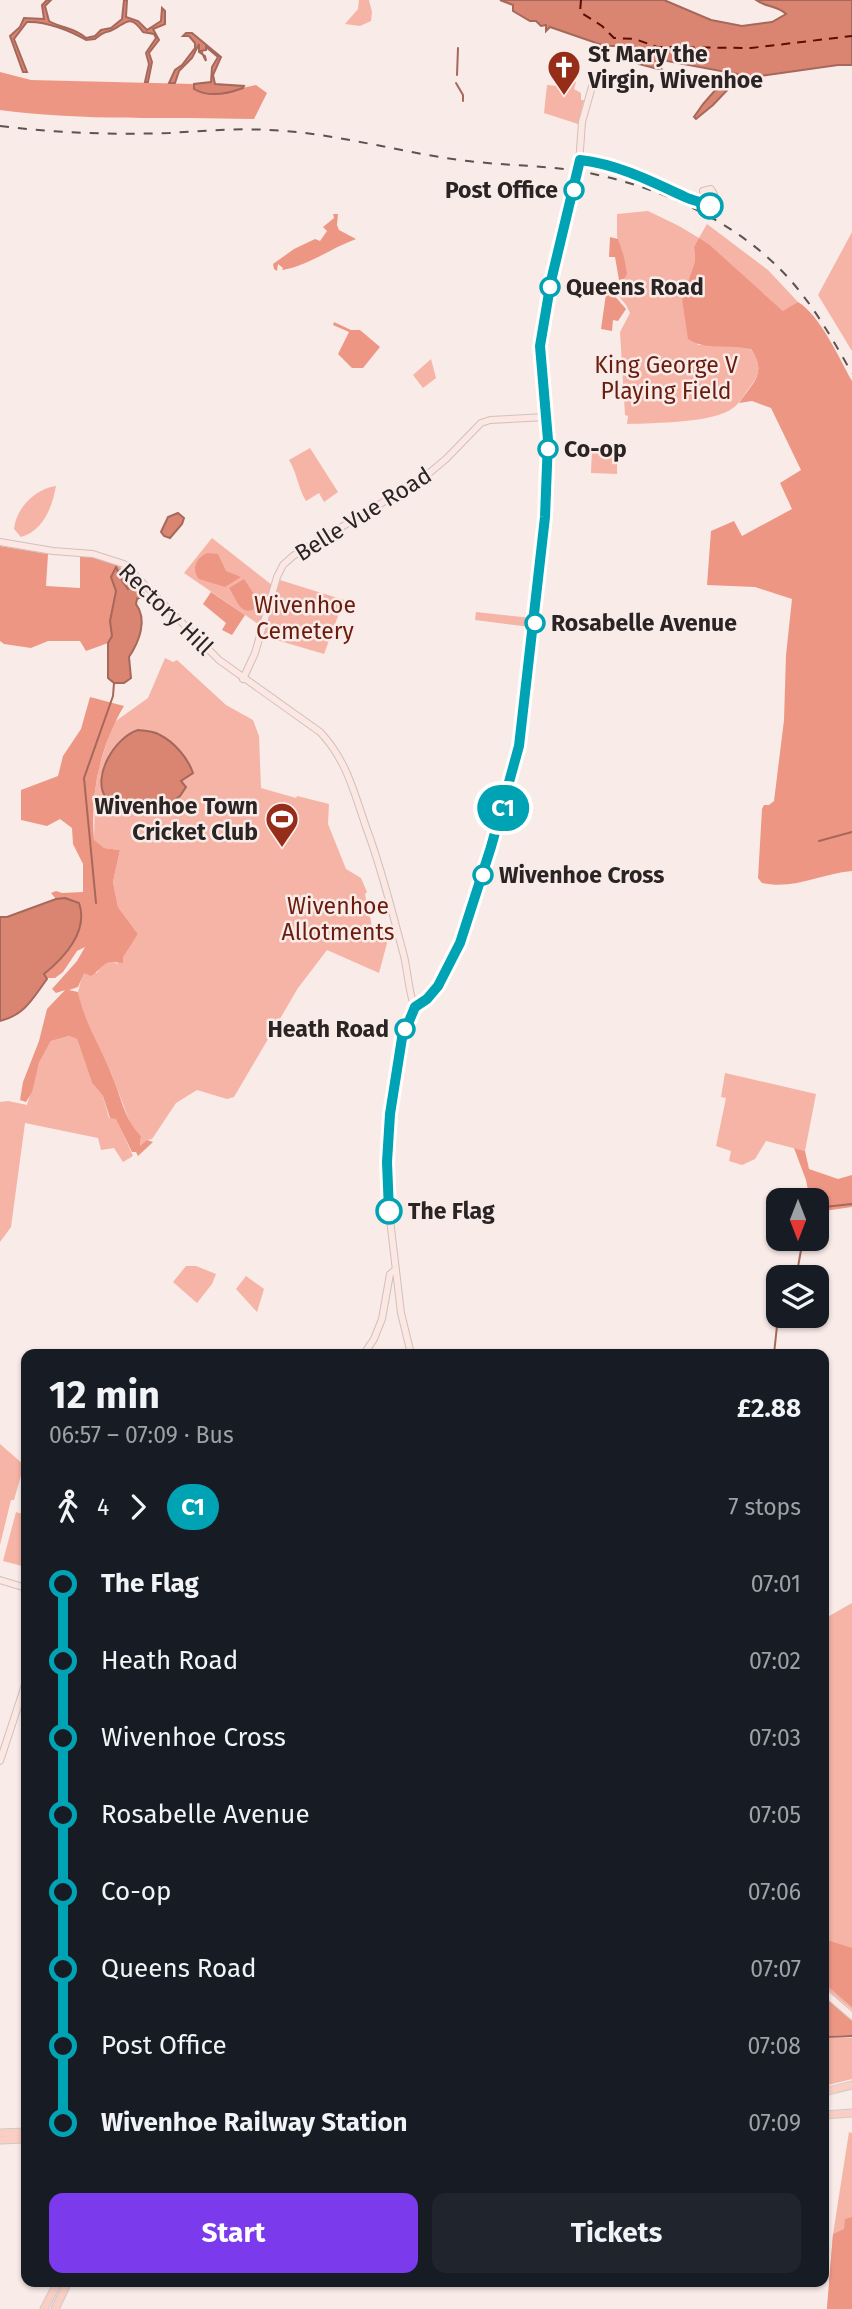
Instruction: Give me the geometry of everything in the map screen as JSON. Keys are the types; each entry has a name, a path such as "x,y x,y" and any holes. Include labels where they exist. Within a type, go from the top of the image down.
{"main road":[{"path":"410,1349 402,1324 389,1201 389,1124 398,1057 408,1020 415,1007 427,999 443,979 456,954 474,904 519,746 544,532 548,451 540,346 551,281 577,176 582,122 593,83"},
{"path":"579,162 619,169 690,199 705,200"},
{"name":"Belle Vue Road","path":"243,679 255,653 277,577 283,565 293,556 422,479 481,423 490,419 546,418"},
{"name":"Rectory Hill","path":"0,541 53,551 93,554 124,564 219,660 320,732 338,753 381,865 409,975 411,1000 415,1007"},
{"path":"367,1349 380,1325 390,1274 395,1270"},
{"path":"0,1580 21,1586"},
{"path":"0,1761 21,1697"},
{"path":"829,1996 852,2016"},
{"path":"829,2090 852,2085"},
{"path":"829,2115 852,2113"},
{"path":"0,2133 21,2132"},
{"path":"0,2140 21,2139"},
{"path":"44,2309 55,2287"},
{"path":"55,2309 66,2287"}],"green space":[{"path":"359,0 369,0 371,21 360,26 345,24 358,9"},
{"path":"569,81 576,82 574,89 581,93 581,100 584,100 578,124 544,113 547,85 569,87"},
{"name":"King George V Playing Field","path":"648,211 699,238 707,224 768,270 798,302 784,312 710,245 699,239 694,247 695,261 682,299 698,345 736,345 750,348 758,368 754,382 740,401 724,413 683,421 627,424 620,332 630,313 612,288 625,285 617,236 617,214"},
{"path":"852,232 852,351 818,295"},
{"path":"431,359 436,378 423,388 413,375"},
{"path":"310,448 338,492 324,502 319,493 306,501 289,460"},
{"path":"592,449 617,450 617,474 591,473"},
{"path":"56,486 46,517 36,529 21,537 14,529 18,514 34,495"},
{"path":"212,538 272,585 261,626 184,573"},
{"name":"Wivenhoe Cemetery","path":"280,580 344,600 324,654 263,636"},
{"path":"476,612 532,618 531,627 475,620"},
{"name":"Wivenhoe Allotments","path":"165,658 173,662 177,660 226,705 253,720 259,736 261,788 329,804 328,824 346,869 361,878 367,892 365,894 373,931 388,925 390,932 379,973 327,950 298,988 234,1097 227,1099 197,1090 176,1103 152,1139 140,1147 141,1136 132,1128 112,1075 83,1017 78,992 83,972 97,973 102,965 112,961 117,964 138,934 118,907 113,882 120,850 104,848 94,841 95,791 99,767 113,723 148,698","holes":["138,730 168,741 190,764 188,776 181,781 180,796 157,813 125,810 101,777 118,743"]},
{"path":"69,1036 77,1039 92,1083 103,1096 109,1118 116,1118 133,1156 123,1162 114,1148 101,1150 98,1138 25,1123 11,1227 0,1242 0,1102 27,1105 39,1063 51,1041"},
{"path":"725,1073 816,1094 805,1151 766,1141 755,1159 742,1165 729,1161 731,1151 716,1146 726,1098 721,1097"},
{"path":"186,1266 196,1266 216,1274 212,1284 197,1303 173,1282"},
{"path":"246,1276 264,1289 257,1312 236,1289"},
{"path":"0,1444 21,1462 21,1476 14,1500 11,1500 0,1545"},
{"path":"16,1512 21,1514 21,1566 3,1561"},
{"path":"852,1603 852,2010 829,1991 829,1616"},
{"path":"829,2037 852,2038 852,2079 829,2085"},
{"path":"849,2132 852,2133 852,2309 827,2309 833,2234"}],"shaded area":[{"path":"51,0 45,6 49,21 78,32 86,38 111,28 122,19 124,0 127,0 126,17 138,21 147,30 161,21 162,8 165,11 165,24 153,29 159,40 149,53 152,62 148,82 145,82 149,64 146,53 156,38 154,34 143,32 130,21 95,39 86,40 58,27 27,22 14,39 27,72 23,72 10,36 20,27 24,18 44,19 42,5"},
{"path":"500,0 664,0 711,20 742,26 772,22 786,14 756,0 852,0 852,65 753,77 662,60 662,70 639,64 641,55 636,54 630,59 628,52 625,53 617,46 605,46 550,27 546,31 546,25 541,26 536,21 530,21 513,11 513,5"},
{"path":"192,33 221,57 213,75 215,84 244,86 243,88 218,94 194,89 194,84 211,82 212,67 218,57 206,47 206,50 201,51 203,55 199,52 199,44 192,58 179,71 175,83 169,83 175,70 195,48 195,43 189,36 183,36"},
{"path":"0,72 31,80 194,84 194,89 208,93 256,85 267,93 254,119 95,117 32,113 0,110"},
{"path":"725,79 732,85 696,119 694,117 703,104"},
{"path":"333,214 338,214 339,230 356,239 300,265 282,270 278,264 277,271 274,269 273,264 294,249 315,239 320,241 327,231 323,227 334,218"},
{"path":"610,237 618,239 624,257 627,274 624,279 619,280 615,257 609,257"},
{"path":"699,238 783,311 798,302 806,308 828,338 852,381 852,871 796,883 774,885 762,883 758,878 762,809 764,805 774,801 784,720 786,655 792,599 755,587 707,585 711,531 734,521 742,536 792,509 780,483 801,470 771,408 752,401 739,403 757,377 758,365 751,349 702,345 688,339 682,299 695,261 694,247"},
{"path":"607,287 626,309 618,321 613,320 612,331 601,329"},
{"path":"334,322 351,330 360,330 380,347 363,368 352,368 338,354 349,332 333,325"},
{"path":"178,513 184,518 182,524 170,538 164,536 161,532 168,517"},
{"path":"0,546 48,554 46,586 80,588 80,555 106,559 119,566 136,585 128,589 116,568 111,577 116,591 110,621 112,637 108,643 86,651 80,641 48,641 31,648 0,641"},
{"path":"207,553 218,554 226,571 241,577 225,587 199,579 195,571 196,564"},
{"path":"116,567 128,589 136,585 145,595 137,599 141,631 129,657 131,678 124,683 114,683 108,678 108,643 112,636 110,621 116,591 111,577"},
{"path":"244,579 260,603 258,607 247,611 240,606 229,588"},
{"path":"211,592 245,615 232,635 222,630 226,623 203,604"},
{"path":"90,697 124,706 109,737 98,771 94,840 104,848 120,850 113,882 118,907 138,934 123,957 123,963 106,963 91,976 84,973 78,987 69,990 78,992 127,1116 141,1136 140,1146 147,1140 153,1142 138,1156 136,1152 132,1152 116,1119 110,1118 103,1096 92,1083 77,1039 69,1036 51,1041 39,1063 32,1092 26,1102 20,1100 23,1082 39,1041 47,1009 65,990 56,993 52,989 77,961 85,947 77,951 63,972 55,978 46,978 44,974 68,950 81,919 65,898 56,899 51,893 83,892 83,864 73,844 72,828 60,819 47,826 21,820 21,790 58,776 63,756 81,729"},
{"path":"138,730 165,738 184,756 193,773 181,781 186,787 180,796 157,813 124,810 116,797 106,798 102,789 103,769 114,749 129,734"},
{"path":"65,898 79,903 81,924 78,934 66,952 44,974 47,979 28,1005 16,1015 0,1021 0,917"},
{"path":"794,1148 805,1151 809,1169 838,1179 852,1175 852,1207 830,1210 830,1188 808,1188"},
{"path":"829,1941 852,1948 852,2007 829,1987"},
{"path":"829,2000 852,2021 852,2035 829,2036"},
{"path":"852,2217 852,2309 827,2309 833,2234 844,2229 845,2219"}],"waterway":[{"path":"457,75 458,48"},
{"path":"456,83 463,95 463,101"},
{"path":"96,903 84,778 113,696 114,683"},
{"path":"819,841 852,832"},
{"path":"830,1206 852,1204"},
{"path":"798,1265 801,1251"},
{"path":"775,1349 777,1328"},
{"path":"829,2037 852,2036"}],"ferry route":[{"path":"581,0 580,12 602,26 614,38 635,39 657,47 751,48 852,36"}],"railway":[{"path":"0,126 105,134 244,129 294,132 483,163 574,170 619,180 678,201 733,231 758,249 801,293 852,373"}],"bus line":[{"name":"C1","path":"389,1211 388,1135 402,1038 415,1007 427,999 443,979 460,943 474,904 519,746 545,517 548,440 540,346 551,281 580,160 636,175 710,206"}],"place":[{"name":"St Mary the Virgin, Wivenhoe","path":"564,97"},
{"name":"Post Office","path":"574,190"},
{"name":"Queens Road","path":"550,287"},
{"name":"Co-op","path":"548,449"},
{"name":"Rosabelle Avenue","path":"535,623"},
{"name":"Wivenhoe Town Cricket Club","path":"282,849"},
{"name":"Wivenhoe Cross","path":"483,875"},
{"name":"Heath Road","path":"405,1029"},
{"name":"The Flag","path":"389,1211"}]}
